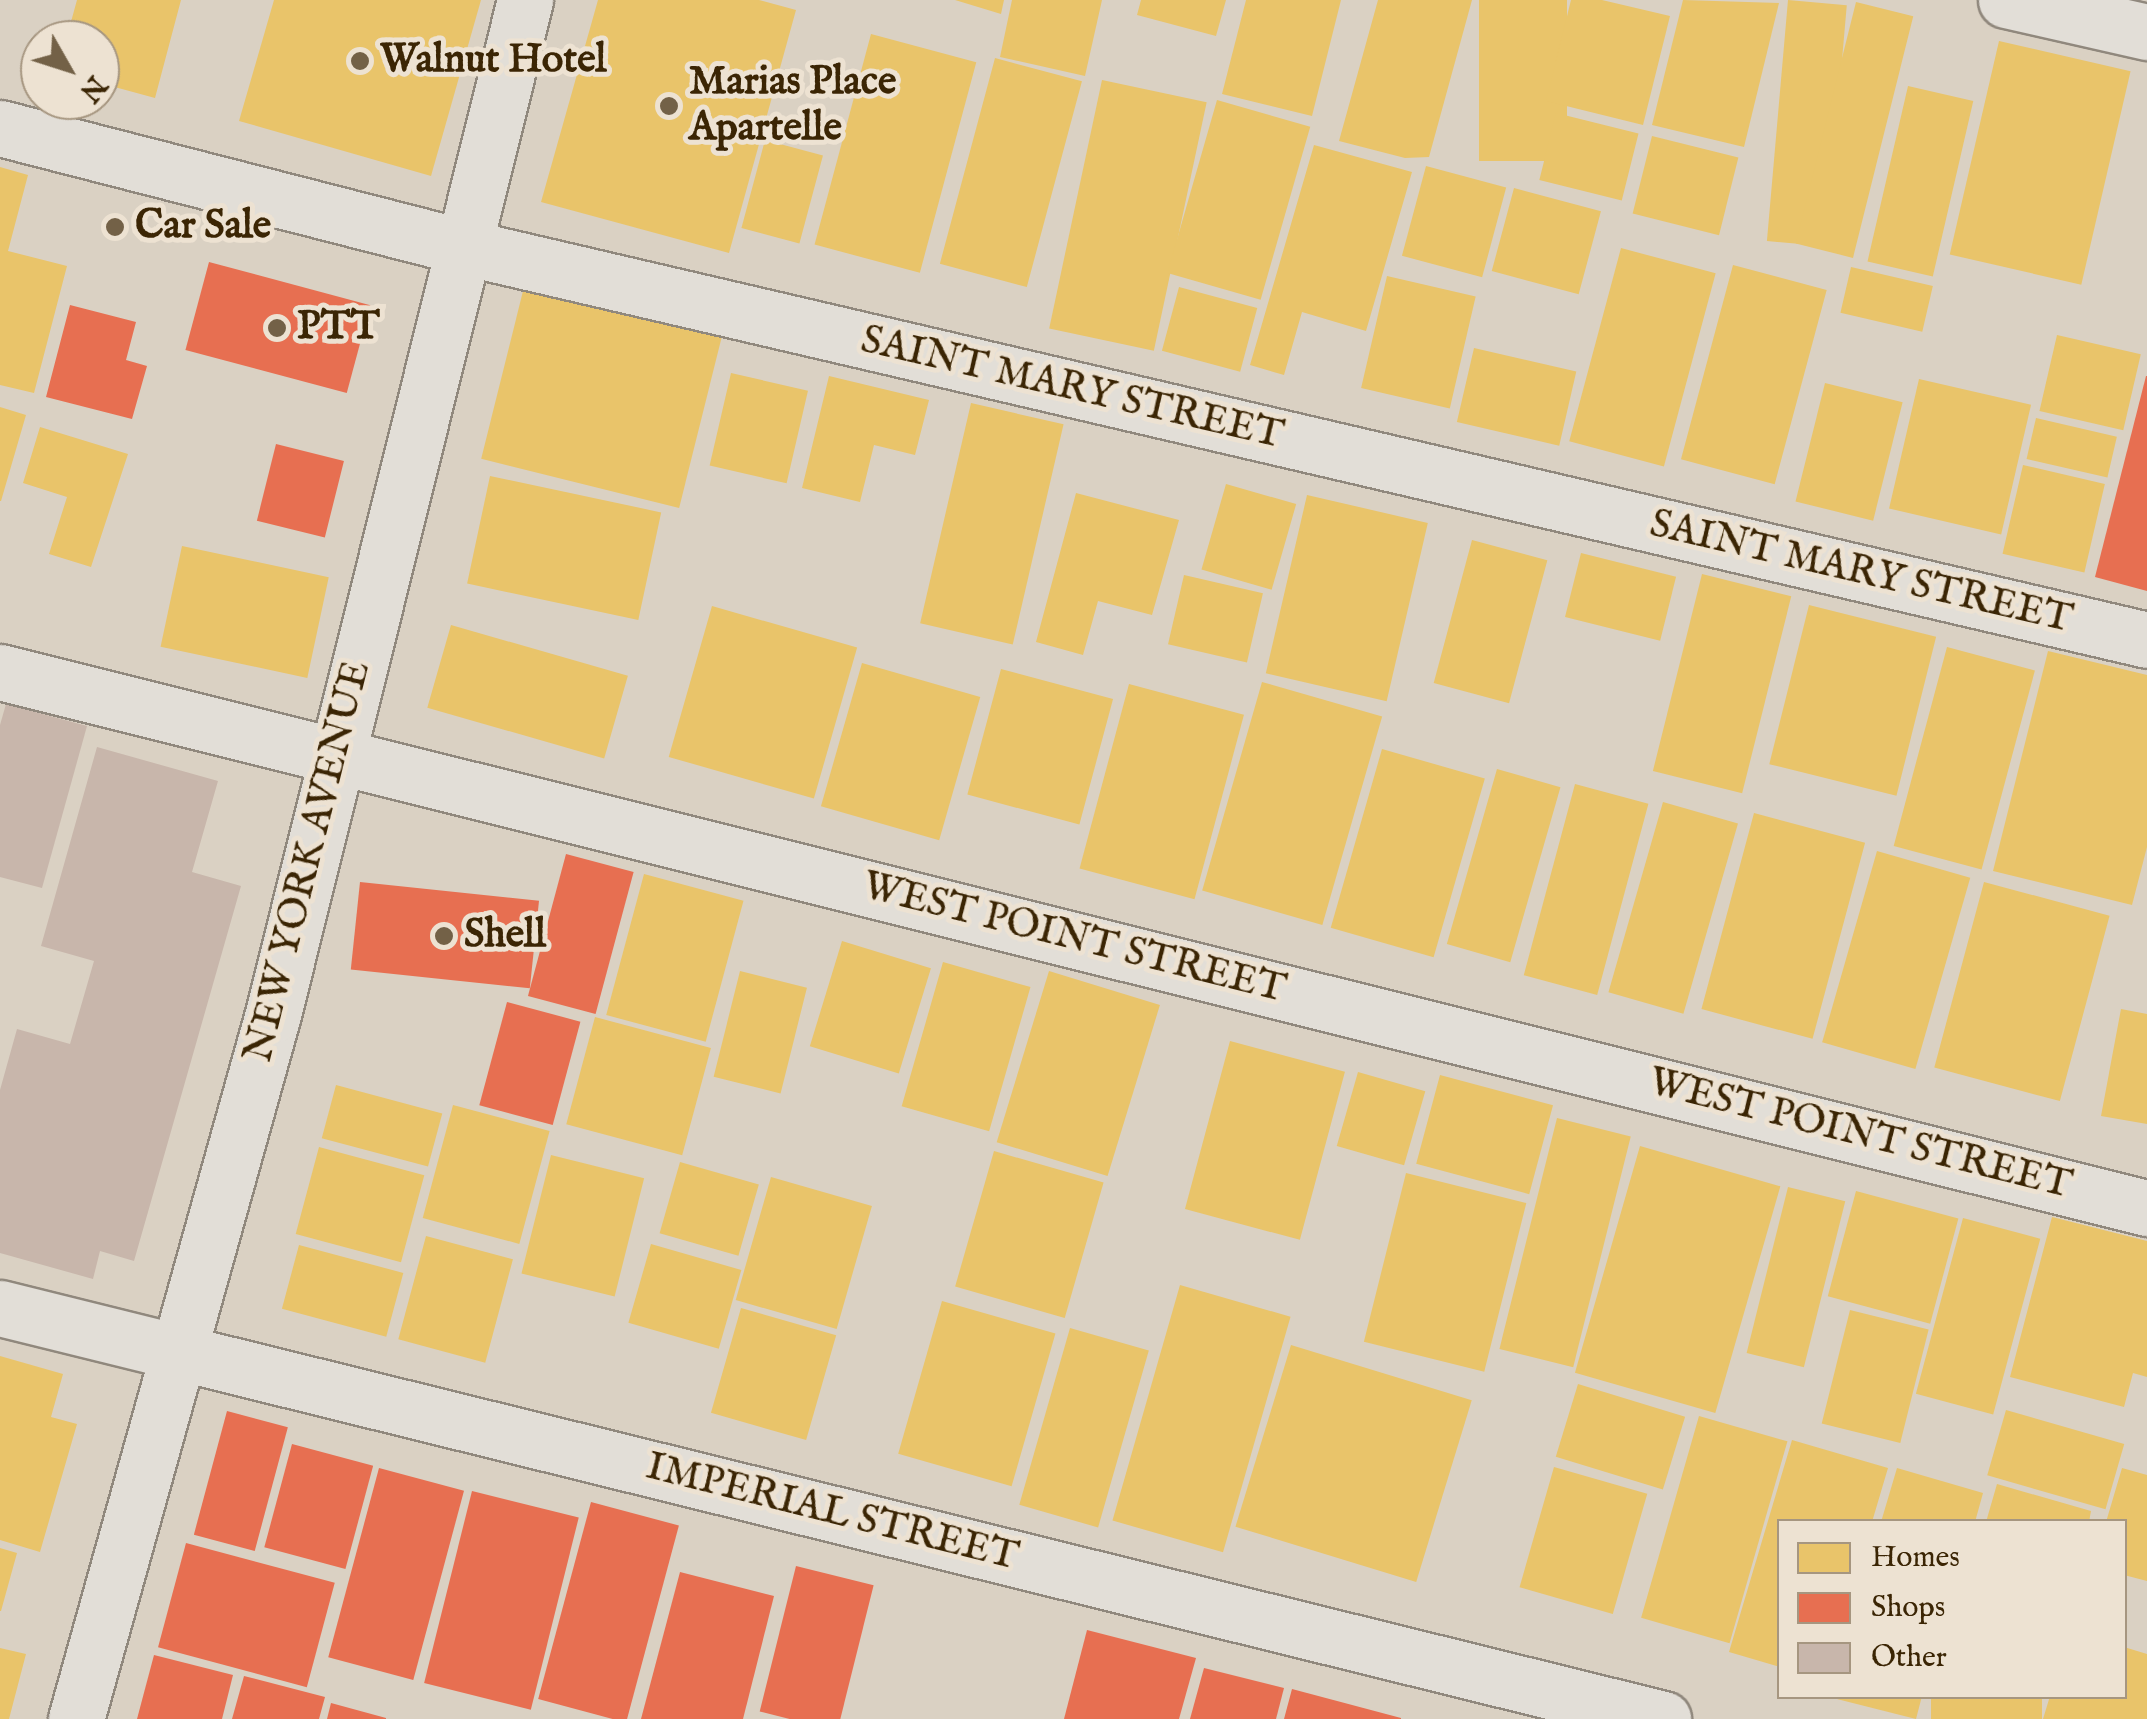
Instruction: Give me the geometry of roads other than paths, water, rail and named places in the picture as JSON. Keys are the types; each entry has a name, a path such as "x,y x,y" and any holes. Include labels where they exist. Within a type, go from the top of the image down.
{"street":[{"name":"NEW YORK AVENUE","path":"76,1719 174,1351 273,1014 526,0"},
{"path":"2006,0 2147,32"},
{"name":"SAINT MARY STREET","path":"0,128 464,247 2147,640"},
{"name":"WEST POINT STREET","path":"0,672 2147,1208"},
{"name":"IMPERIAL STREET","path":"0,1308 1664,1719"}],"place":[{"name":"Walnut Hotel","path":"360,61"},
{"name":"Marias Place Apartelle","path":"669,106"},
{"name":"Car Sale","path":"115,227"},
{"name":"PTT","path":"277,328"},
{"name":"Shell","path":"444,936"}]}
